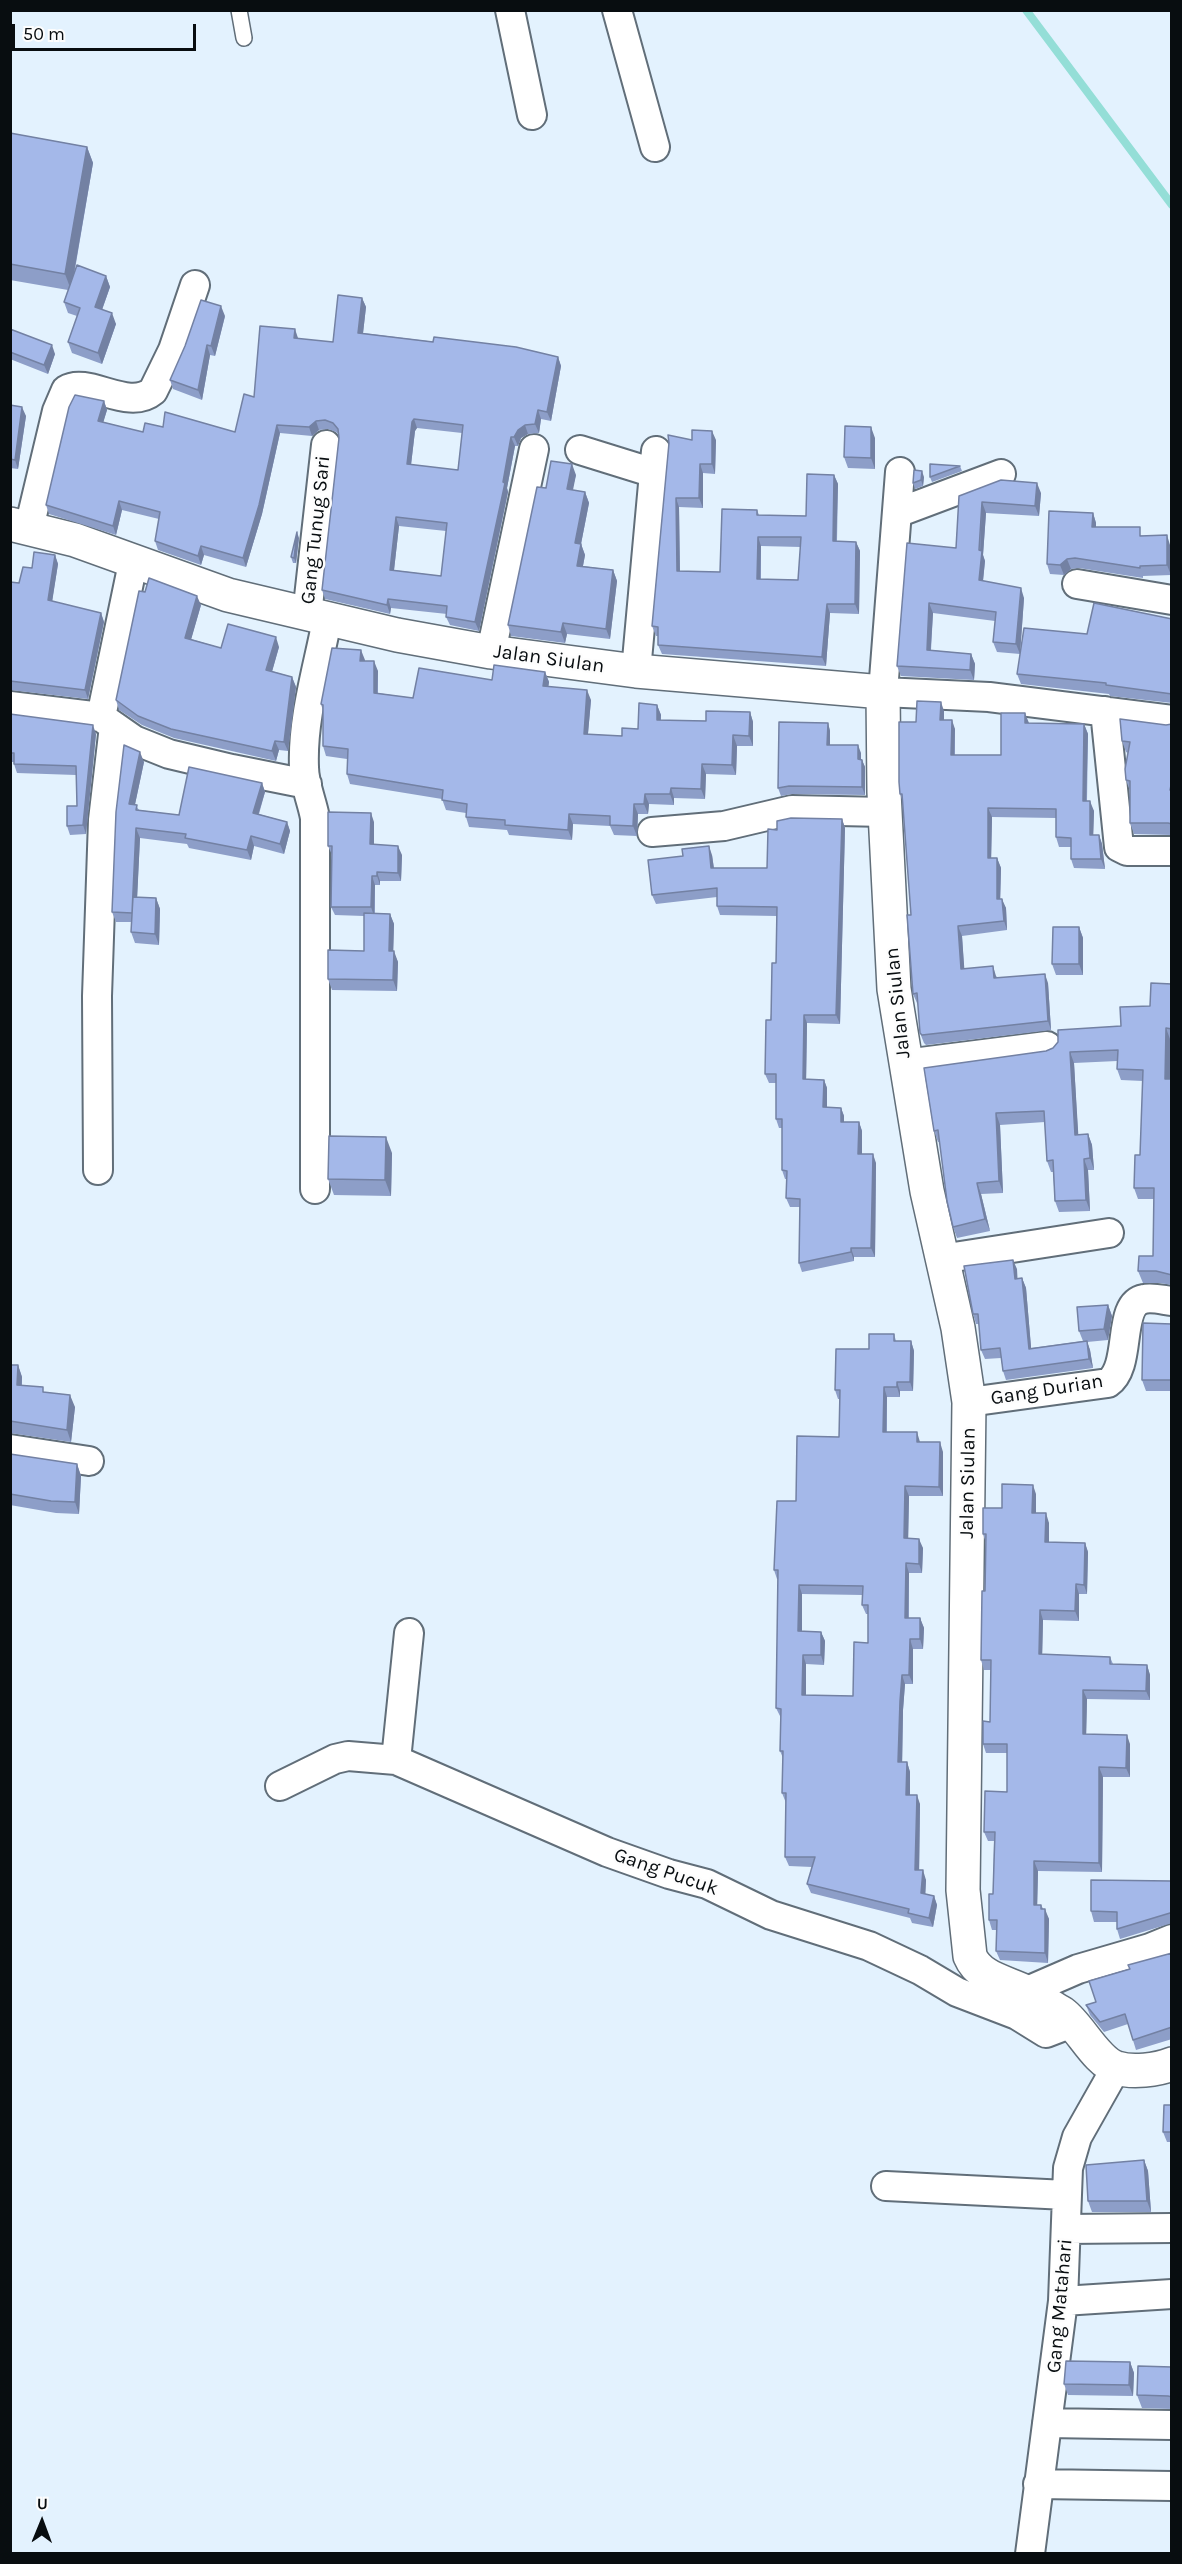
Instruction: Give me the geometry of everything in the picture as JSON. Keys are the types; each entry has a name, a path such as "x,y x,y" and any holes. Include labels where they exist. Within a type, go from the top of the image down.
{"street":[{"path":"510,10 532,115"},
{"path":"617,10 655,147"},
{"path":"20,526 66,390 77,386 127,397 147,396 153,391 173,350 195,285"},
{"name":"Gang Tunug Sari","path":"315,1189 315,818 307,784 304,752 317,617 326,446"},
{"path":"491,652 534,449"},
{"path":"580,450 655,462 636,671"},
{"path":"900,472 883,692 989,697 1172,720"},
{"path":"897,513 1001,474"},
{"name":"Jalan Siulan","path":"20,526 75,540 133,563 228,595 317,617 491,652 636,671 883,692 885,812 894,989 905,1064 941,1259 958,1328 969,1402 963,1890 967,1943 974,1966 994,1980 1026,1992 1060,2027 1116,2068"},
{"path":"98,1170 97,996 107,721 133,563"},
{"path":"1077,584 1172,600"},
{"path":"10,706 107,721 134,740 169,754 232,770 307,784"},
{"path":"1105,711 1119,847 1127,851 1172,851"},
{"path":"652,832 724,825 792,810 885,812"},
{"path":"905,1064 1047,1046"},
{"path":"941,1259 1109,1233"},
{"name":"Gang Durian","path":"969,1402 1108,1383 1116,1377 1120,1368 1130,1310 1136,1302 1146,1298 1172,1301"},
{"path":"10,1449 89,1461"},
{"path":"396,1760 409,1633"},
{"name":"Gang Pucuk","path":"280,1786 334,1759 348,1756 396,1760 607,1852 669,1874 707,1884 771,1915 869,1946 920,1970 957,1992 1017,2015 1046,2033 1060,2027"},
{"path":"1026,1992 1078,1970 1172,1939"},
{"path":"1116,2068 1137,2070 1172,2064"},
{"name":"Gang Matahari","path":"1030,2553 1063,2301 1068,2168 1077,2137 1116,2068"},
{"path":"886,2186 1066,2195"},
{"path":"1066,2229 1172,2228"},
{"path":"1063,2301 1172,2294"},
{"path":"1047,2423 1172,2425"},
{"path":"1038,2484 1172,2486"}],"lane":[{"path":"239,10 244,38"}],"building":[{"path":"10,133 87,147 65,274 10,264"},
{"path":"77,265 106,276 95,307 112,313 98,353 68,342 80,308 64,302"},
{"path":"338,295 362,298 358,333 433,342 434,337 516,347 558,357 547,412 538,410 535,424 525,425 514,437 511,437 503,482 505,483 475,622 446,617 447,606 388,599 387,605 322,590 339,438 338,429 333,423 325,420 316,421 309,427 277,425 259,505 243,558 201,546 198,556 155,541 160,512 119,501 113,526 46,505 69,407 75,395 104,401 98,421 143,432 145,423 163,427 165,412 235,432 244,394 254,397 260,326 295,329 294,338 333,342","holes":["414,419 463,425 458,470 407,464","396,517 447,523 441,576 390,570"]},
{"path":"201,300 221,306 211,346 207,345 198,390 170,380"},
{"path":"10,329 52,345 44,365 10,352"},
{"path":"10,405 22,407 15,460 10,459"},
{"path":"845,426 871,427 871,458 844,457"},
{"path":"692,430 712,431 712,464 700,464 699,498 676,498 677,571 720,572 722,509 757,510 757,515 806,516 807,474 834,475 833,541 856,542 855,604 827,604 822,657 658,645 658,627 652,626 668,435 692,440","holes":["758,537 801,537 798,580 757,579"]},
{"path":"551,461 572,464 567,489 585,492 575,543 581,544 577,566 613,570 606,629 563,623 561,632 508,625 537,487 546,488"},
{"path":"930,464 960,466 930,477"},
{"path":"914,470 922,471 921,480 913,483"},
{"path":"1001,480 1037,483 1035,506 982,502 979,550 982,551 979,580 1021,588 1016,644 993,642 996,612 929,603 927,650 971,654 970,670 897,666 907,543 956,548 959,496"},
{"path":"1049,511 1093,513 1092,527 1140,527 1140,536 1167,535 1167,565 1140,566 1140,568 1075,558 1067,559 1060,565 1047,564"},
{"path":"297,532 294,558 291,557"},
{"path":"34,552 55,555 48,600 101,613 85,690 10,681 10,582 19,583 23,567 32,568"},
{"path":"149,578 197,596 185,638 221,648 228,624 276,637 266,670 292,677 284,742 275,741 272,751 171,729 138,716 116,700 139,591 145,592"},
{"path":"1094,603 1172,619 1172,694 1106,685 1106,683 1017,674 1024,628 1087,634"},
{"path":"332,648 361,650 360,661 374,661 374,693 413,698 419,668 492,680 494,665 545,672 543,686 587,690 584,734 622,736 622,728 638,729 639,703 657,705 657,720 706,721 706,711 750,712 749,736 733,735 732,765 702,764 701,789 671,788 670,794 645,794 644,804 634,804 633,826 610,825 610,816 569,814 568,830 505,825 505,820 466,817 467,804 442,800 443,790 347,774 348,749 323,746 323,705 321,704"},
{"path":"917,701 941,702 940,720 952,720 951,755 1001,755 1001,713 1025,713 1025,723 1084,724 1083,801 1090,801 1090,835 1099,835 1101,859 1071,859 1071,838 1056,837 1056,809 988,808 988,858 997,858 997,899 1002,899 1004,921 958,926 961,969 993,966 994,978 1045,974 1048,1021 922,1035 920,1033 917,993 913,994 907,915 911,915 902,794 900,794 899,782 899,722 916,722"},
{"path":"10,714 93,725 83,825 67,826 67,806 77,806 76,766 14,764 14,753 10,753"},
{"path":"1120,719 1172,724 1170,790 1172,791 1172,824 1130,823 1130,781 1126,780 1125,769 1130,742 1122,741"},
{"path":"779,722 828,723 827,745 858,745 858,759 862,760 862,787 789,786 778,788"},
{"path":"124,745 140,752 129,804 137,805 136,810 179,815 189,767 262,783 253,813 287,822 280,844 251,836 247,850 185,838 186,834 136,828 132,913 112,912 116,812"},
{"path":"328,812 371,813 370,844 398,846 398,873 377,872 377,876 372,876 371,907 331,907 332,846 328,846"},
{"path":"791,818 842,819 836,1015 804,1015 803,1079 824,1080 823,1107 841,1108 841,1122 859,1122 858,1154 873,1154 871,1248 851,1248 851,1252 799,1263 800,1199 786,1198 787,1171 782,1170 782,1119 776,1119 776,1074 765,1074 766,1020 771,1020 772,963 776,963 777,907 717,906 717,888 652,895 648,860 683,856 682,849 709,846 711,868 767,868 768,829 777,830 777,821"},
{"path":"133,897 156,898 155,934 131,932"},
{"path":"364,913 390,914 389,951 394,951 393,980 328,979 328,950 364,951"},
{"path":"1053,927 1079,927 1079,964 1052,964"},
{"path":"1151,983 1172,984 1172,1029 1166,1028 1165,1079 1172,1079 1172,1275 1156,1271 1138,1271 1139,1256 1153,1256 1154,1188 1134,1188 1135,1155 1140,1155 1143,1070 1117,1069 1118,1050 1070,1052 1075,1135 1088,1134 1090,1158 1084,1159 1086,1200 1055,1201 1053,1160 1047,1161 1044,1111 996,1113 999,1181 977,1183 985,1219 953,1227 947,1201 938,1130 934,1131 924,1068 1046,1051 1058,1042 1058,1030 1121,1026 1120,1007 1150,1006"},
{"path":"329,1136 386,1137 385,1180 328,1179"},
{"path":"1013,1260 1015,1279 1022,1278 1029,1349 1087,1341 1089,1359 1003,1371 1000,1348 981,1350 978,1314 973,1314 964,1266"},
{"path":"1108,1305 1104,1329 1079,1331 1077,1307"},
{"path":"1143,1323 1172,1324 1172,1380 1142,1380"},
{"path":"869,1334 894,1334 894,1341 911,1341 910,1382 897,1382 897,1387 884,1387 883,1432 917,1432 917,1442 940,1442 939,1487 905,1486 904,1538 919,1539 919,1564 906,1563 905,1618 920,1618 920,1639 910,1639 909,1675 902,1675 898,1762 907,1762 906,1795 917,1795 915,1870 923,1870 921,1893 934,1896 929,1918 908,1913 909,1909 807,1884 815,1857 785,1857 786,1793 782,1793 781,1709 776,1708 778,1570 774,1570 777,1501 796,1501 797,1436 839,1437 840,1390 835,1390 836,1349 869,1349","holes":["799,1585 863,1586 862,1605 868,1605 868,1643 854,1642 853,1696 802,1695 803,1655 821,1655 821,1632 798,1631"]},
{"path":"10,1365 18,1365 17,1385 43,1387 43,1392 70,1395 67,1430 10,1421"},
{"path":"10,1454 77,1464 75,1502 51,1501 10,1494"},
{"path":"1002,1484 1033,1485 1032,1513 1046,1513 1045,1542 1085,1543 1084,1585 1076,1584 1075,1611 1040,1610 1039,1654 1110,1657 1110,1664 1147,1665 1146,1691 1083,1690 1083,1734 1127,1735 1126,1768 1099,1767 1099,1863 1034,1861 1034,1905 1041,1905 1041,1909 1045,1909 1045,1953 996,1951 997,1920 989,1920 989,1894 993,1894 995,1832 984,1832 985,1791 1007,1792 1007,1744 983,1744 983,1721 990,1722 991,1660 981,1660 986,1534 983,1534 983,1508 1002,1508"},
{"path":"1091,1880 1172,1881 1172,1913 1117,1929 1117,1912 1091,1911"},
{"path":"1172,1953 1172,2027 1133,2040 1125,2014 1100,2022 1086,2005 1096,2002 1089,1981 1130,1969 1128,1965"},
{"path":"1164,2105 1172,2105 1172,2132 1163,2132"},
{"path":"1144,2160 1147,2201 1088,2201 1086,2165"},
{"path":"1066,2361 1130,2362 1129,2385 1064,2384"},
{"path":"1138,2366 1172,2367 1172,2397 1137,2395"}],"waterway":[{"path":"1026,10 1172,205"}]}
